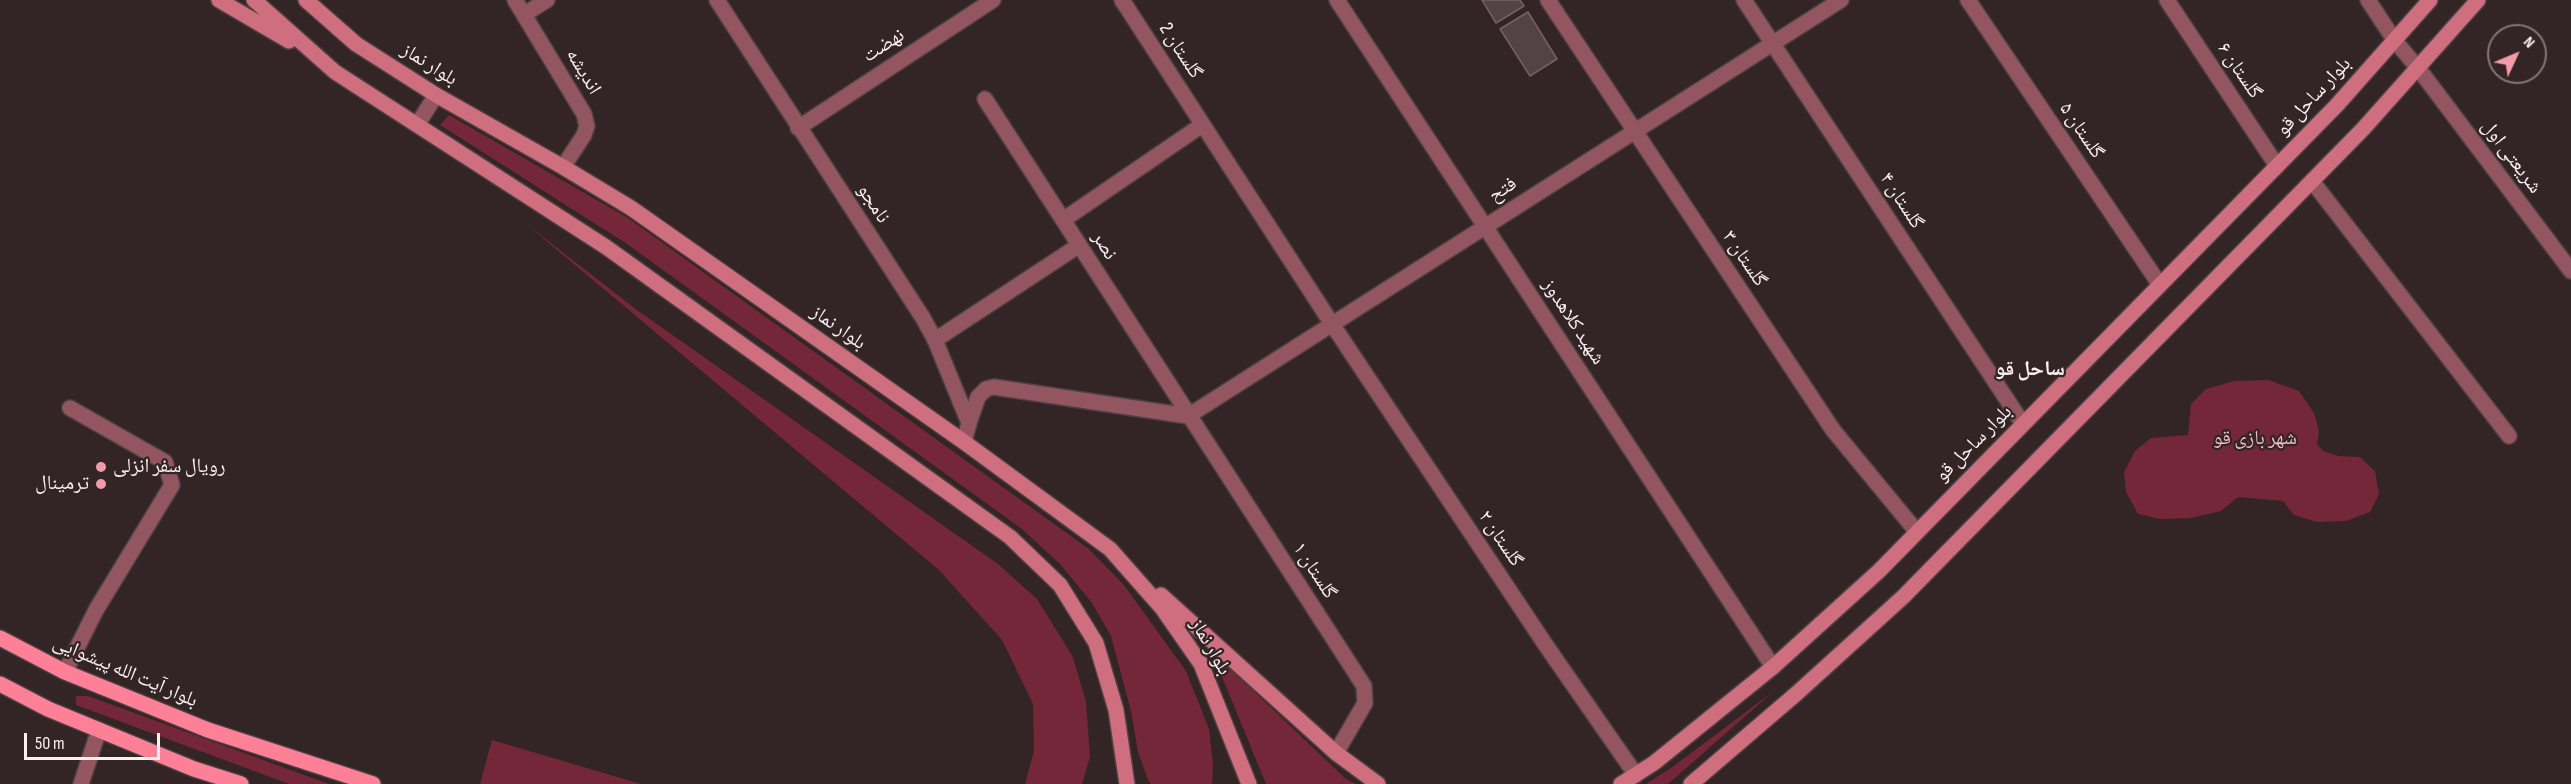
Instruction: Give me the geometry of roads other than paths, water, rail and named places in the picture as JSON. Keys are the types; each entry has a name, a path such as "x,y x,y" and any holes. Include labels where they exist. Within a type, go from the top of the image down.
{"main road":[{"path":"219,0 321,60"},
{"path":"254,0 335,72 606,247 1010,537 1060,585 1096,643 1116,710 1128,783"},
{"name":"بلوار نماز","path":"306,0 356,44 436,95 631,208 964,442 1110,549 1162,608 1201,664 1245,779"},
{"name":"بلوار ساحل قو","path":"1621,784 1654,763 1773,667 1879,571 2337,105 2430,0"},
{"path":"1691,784 1796,694 1903,597 2363,129 2478,0"},
{"path":"1110,549 1336,753 1378,784"},
{"name":"بلوار آیت الله پیشوایی","path":"0,638 65,672 208,730 373,784"},
{"path":"0,684 48,709 194,768 241,784"}],"street":[{"name":"اندیشه","path":"515,0 584,114 587,126 584,135 563,167"},
{"path":"525,14 547,0"},
{"name":"نامجو","path":"717,0 935,340 969,423"},
{"name":"نهضت","path":"798,128 993,0"},
{"name":"گلستان 2","path":"1122,0 1332,324"},
{"name":"شهید کلاهدوز","path":"1337,0 1773,667"},
{"name":"گلستان ۳","path":"1548,0 1833,430 1917,532"},
{"name":"گلستان ۴","path":"1744,0 2023,424"},
{"name":"فتح","path":"1188,416 1841,0"},
{"name":"گلستان ۵","path":"1968,0 2160,285"},
{"name":"گلستان ۶","path":"2167,0 2277,166"},
{"name":"شریعتی اول","path":"2368,0 2394,41 2418,68 2571,271"},
{"path":"417,125 436,95"},
{"name":"نصر","path":"985,99 1188,416"},
{"path":"1063,220 1202,125"},
{"path":"2312,181 2509,436"},
{"path":"935,340 1078,246"},
{"name":"گلستان ۲","path":"1332,324 1547,647 1636,774"},
{"path":"964,442 978,397 986,389 994,387 1188,416"},
{"path":"65,672 96,610 172,485 165,462 70,408"},
{"name":"گلستان ۱","path":"1188,416 1364,686 1365,703 1336,753"},
{"path":"81,784 99,730"}],"place":[{"name":"رویال سفر انزلی","path":"101,467"},
{"name":"ترمینال","path":"101,484"}],"district":[{"name":"ساحل قو","path":"2030,370"}],"park label":[{"name":"شهر بازی قو","path":"2255,439"}]}
